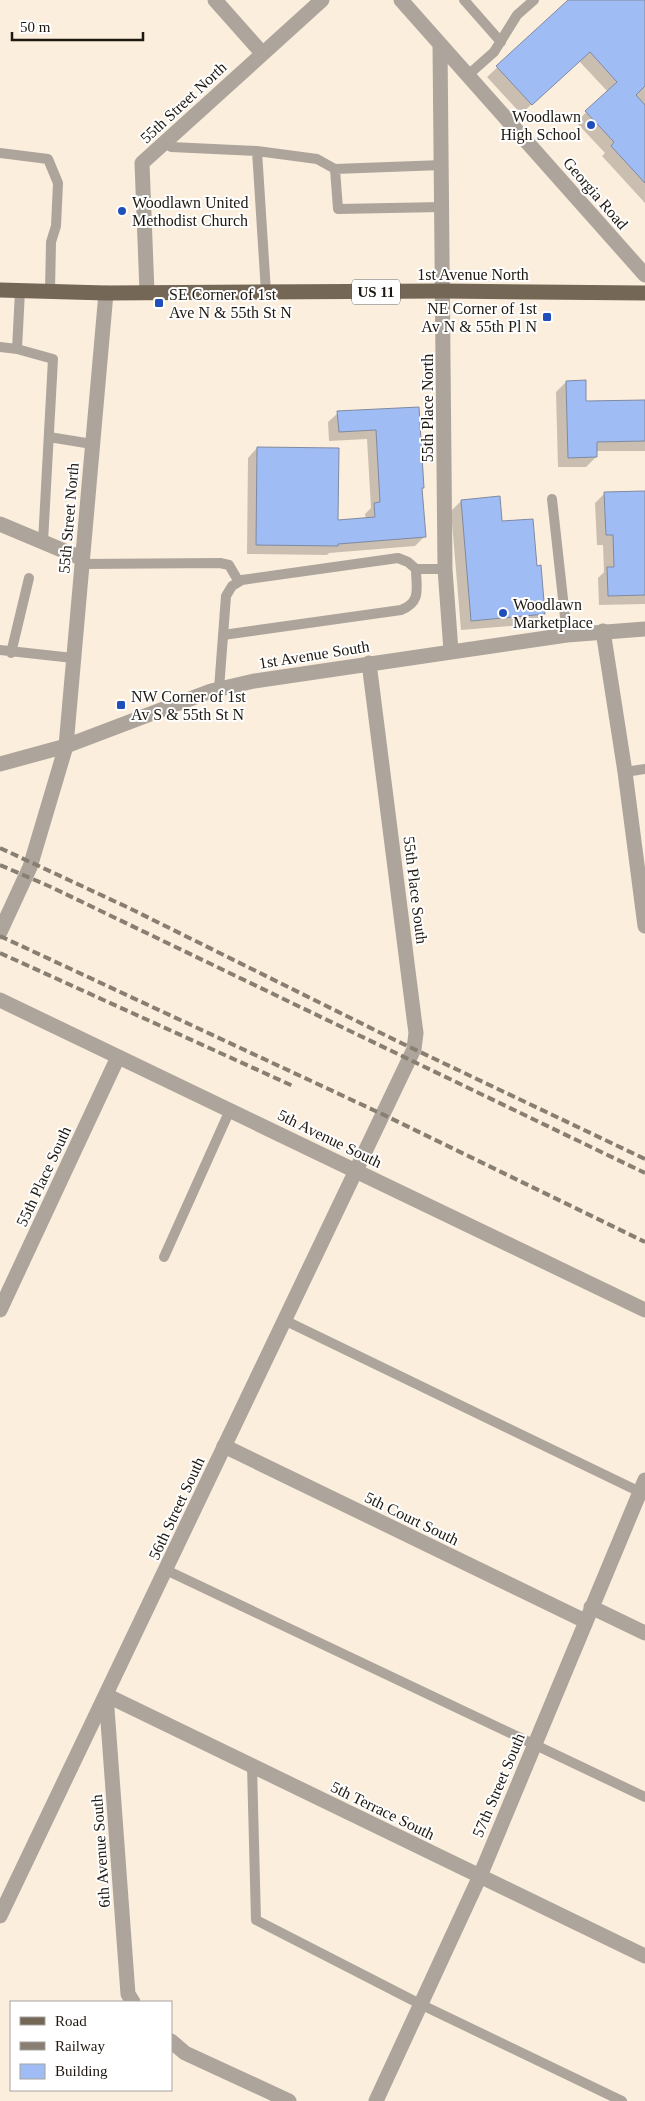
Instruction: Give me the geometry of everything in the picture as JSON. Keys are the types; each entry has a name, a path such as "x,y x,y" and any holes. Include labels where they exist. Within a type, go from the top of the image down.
{"main road":[{"name":"1st Avenue North","path":"0,290 106,293 443,291 645,293"}],"street":[{"path":"215,0 262,53"},
{"name":"55th Street North","path":"147,292 142,164 322,0"},
{"name":"Georgia Road","path":"401,0 645,275"},
{"name":"55th Place North","path":"440,44 445,569 450,651"},
{"name":"55th Street North","path":"0,932 30,868 66,746 106,293"},
{"path":"0,524 81,561"},
{"name":"1st Avenue South","path":"0,764 66,746 219,689 254,681 567,635 645,628"},
{"path":"603,631 625,772 645,926"},
{"name":"55th Place South","path":"369,663 416,1033 414,1049 382,1114"},
{"name":"5th Avenue South","path":"0,1000 645,1310"},
{"name":"55th Place South","path":"0,1310 118,1057"},
{"name":"56th Street South","path":"0,1916 382,1114"},
{"name":"5th Court South","path":"224,1446 588,1614 645,1633"},
{"name":"57th Street South","path":"376,2101 480,1876 642,1486"},
{"name":"5th Terrace South","path":"106,1695 645,1956"},
{"name":"6th Avenue South","path":"106,1695 128,1994 132,2001"},
{"path":"172,2042 185,2053 289,2101"}],"lane":[{"path":"464,0 500,42"},
{"path":"468,75 494,52 517,15 534,0"},
{"path":"165,142 171,147 257,151 317,158 335,169 442,165"},
{"path":"257,151 266,292"},
{"path":"0,153 48,159 58,183 56,226 51,242 50,291"},
{"path":"335,169 338,209 442,207"},
{"path":"17,349 20,290"},
{"path":"0,347 17,349 52,359 43,542"},
{"path":"49,437 92,444"},
{"path":"552,499 567,635"},
{"path":"219,689 226,596 232,586 239,582 398,558 408,562 416,569 445,569"},
{"path":"81,561 220,563 229,565 239,582"},
{"path":"223,635 401,610 410,606 416,598 416,569"},
{"path":"11,653 29,578"},
{"path":"0,650 11,653 73,658"},
{"path":"625,772 645,769"},
{"path":"164,1257 230,1110"},
{"path":"284,1320 642,1486"},
{"path":"166,1570 645,1797"},
{"path":"252,1766 256,1920 420,2004 622,2101"}],"building":[{"path":"568,0 645,0 645,86 636,95 645,105 645,183 611,146 614,142 585,111 617,82 590,52 532,105 496,66"},
{"path":"586,380 586,401 645,400 645,441 597,442 597,457 568,458 566,381"},
{"path":"419,407 426,537 338,544 338,546 256,545 257,447 339,448 338,520 375,517 374,503 380,502 376,430 339,432 337,411"},
{"path":"645,491 645,595 608,596 607,567 614,567 613,535 606,535 604,492"},
{"path":"500,496 502,521 533,519 537,566 541,565 545,614 471,621 461,500"}],"railway":[{"path":"0,848 129,908 397,1041 645,1159"},
{"path":"0,865 51,887 645,1173"},
{"path":"0,936 382,1114 645,1242"},
{"path":"0,953 293,1086"}],"place":[{"name":"Woodlawn High School","path":"591,125"},
{"name":"Woodlawn United Methodist Church","path":"122,211"},
{"name":"SE Corner of 1st Ave N & 55th St N","path":"159,303"},
{"name":"NE Corner of 1st Av N & 55th Pl N","path":"547,317"},
{"name":"Woodlawn Marketplace","path":"503,613"},
{"name":"NW Corner of 1st Av S & 55th St N","path":"121,705"}]}
